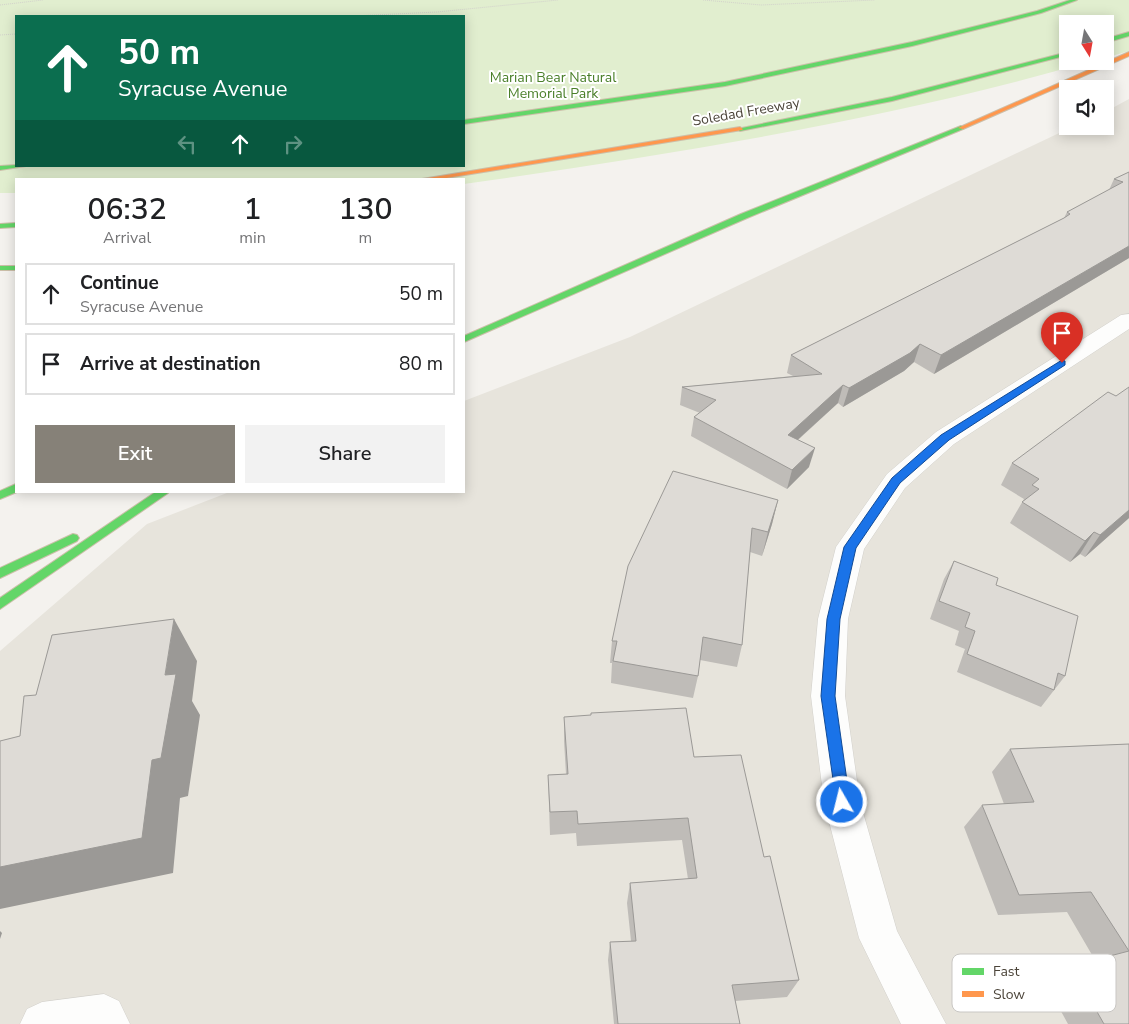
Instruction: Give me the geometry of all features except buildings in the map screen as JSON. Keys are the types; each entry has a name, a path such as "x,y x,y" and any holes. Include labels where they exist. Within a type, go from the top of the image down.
{"highway":[{"name":"Soledad Freeway","path":"465,122 725,84 912,44 1039,12 1075,0"},
{"path":"1114,39 1129,34"},
{"path":"465,338 498,322 726,224 917,147 1129,54"},
{"name":"Soledad Freeway","path":"432,178 649,145 833,112 963,82 1059,55"},
{"path":"0,168 15,167"},
{"path":"0,226 15,224"},
{"path":"0,268 15,268"},
{"path":"0,495 15,488"},
{"path":"0,574 162,493"},
{"path":"0,604 163,493"}],"street":[{"path":"924,1024 879,938 842,802 828,696 834,619 850,547 896,481 945,438 1129,320"},
{"path":"42,1024 104,1016 108,1024"}],"path":[{"path":"0,5 43,0"},
{"path":"375,15 437,12 558,0"},
{"path":"703,0 761,5 875,0"},
{"path":"0,35 15,34"}],"shaded area":[{"path":"1129,99 1129,1024 0,1024 0,651 147,524 227,493 465,493 465,401 630,337 1059,133 1059,135 1114,135 1114,107"}],"green space":[{"name":"Marian Bear Natural Memorial Park","path":"0,0 1129,0 1129,51 1114,55 1114,15 1059,15 1059,70 937,101 859,118 622,160 465,184 465,178 15,178 15,193 0,193"}],"traffic: fast":[{"path":"465,122 725,84 912,44 1039,12 1075,0"},
{"path":"1114,38 1129,34"},
{"path":"740,129 892,99 1059,55"},
{"path":"465,339 744,216 961,128"},
{"path":"0,168 15,167"},
{"path":"0,226 15,225"},
{"path":"0,268 15,268"},
{"path":"0,495 15,488"},
{"path":"0,604 162,493"},
{"path":"0,573 73,538"}],"traffic: slow":[{"path":"961,128 1129,54"},
{"path":"431,178 740,129"}],"route":[{"path":"842,802 828,696 834,619 850,547 896,481 945,438 1062,363"}]}
